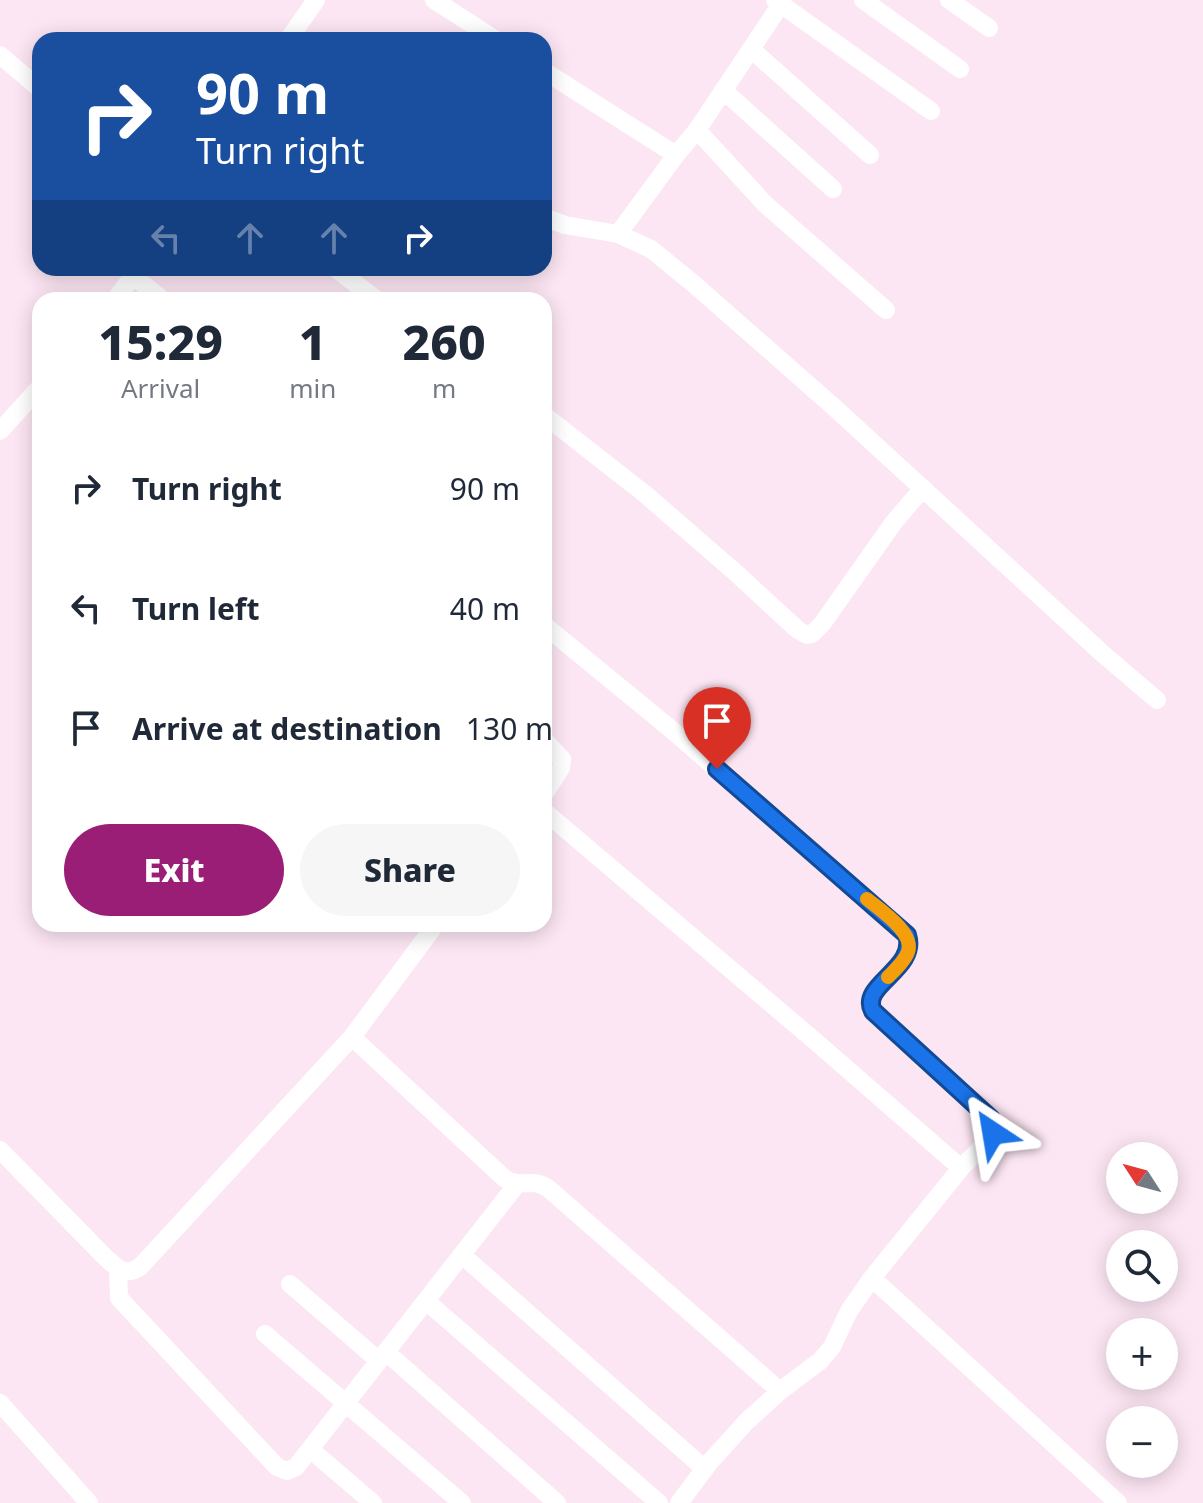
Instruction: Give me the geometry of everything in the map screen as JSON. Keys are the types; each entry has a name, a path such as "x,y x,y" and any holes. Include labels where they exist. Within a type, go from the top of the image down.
{"street":[{"path":"294,32 316,0"},
{"path":"434,0 484,32"},
{"path":"863,0 960,69"},
{"path":"949,0 989,28"},
{"path":"618,234 697,130 778,2 931,111"},
{"path":"751,49 870,155"},
{"path":"0,55 32,82"},
{"path":"552,76 676,155"},
{"path":"723,90 833,189"},
{"path":"697,130 765,204 886,310"},
{"path":"552,220 618,234 651,249 835,408 1157,700"},
{"path":"140,276 155,292"},
{"path":"346,276 366,292"},
{"path":"0,431 32,396"},
{"path":"552,421 645,494 807,635 822,624 894,522 923,488"},
{"path":"552,632 684,740 907,935 909,950 874,992 870,1006 991,1119 994,1126 989,1140 961,1168 872,1278 849,1311 832,1347 820,1361 746,1422 679,1503"},
{"path":"552,748 562,759 561,768 552,782"},
{"path":"552,818 961,1168"},
{"path":"0,1150 118,1268 132,1272 140,1267 352,1037 430,932"},
{"path":"352,1037 510,1183 535,1182 549,1189 780,1391"},
{"path":"118,1268 119,1298 277,1467 287,1471 296,1467 517,1184"},
{"path":"462,1255 698,1463"},
{"path":"872,1278 1118,1503"},
{"path":"290,1284 557,1503"},
{"path":"426,1301 659,1503"},
{"path":"265,1334 462,1503"},
{"path":"0,1403 89,1503"},
{"path":"310,1449 373,1503"}],"slow traffic":[{"path":"867,899 907,935 909,942 904,959 888,977"}],"route":[{"path":"717,769 907,935 909,950 874,992 870,1006 991,1119 993,1133"}]}
